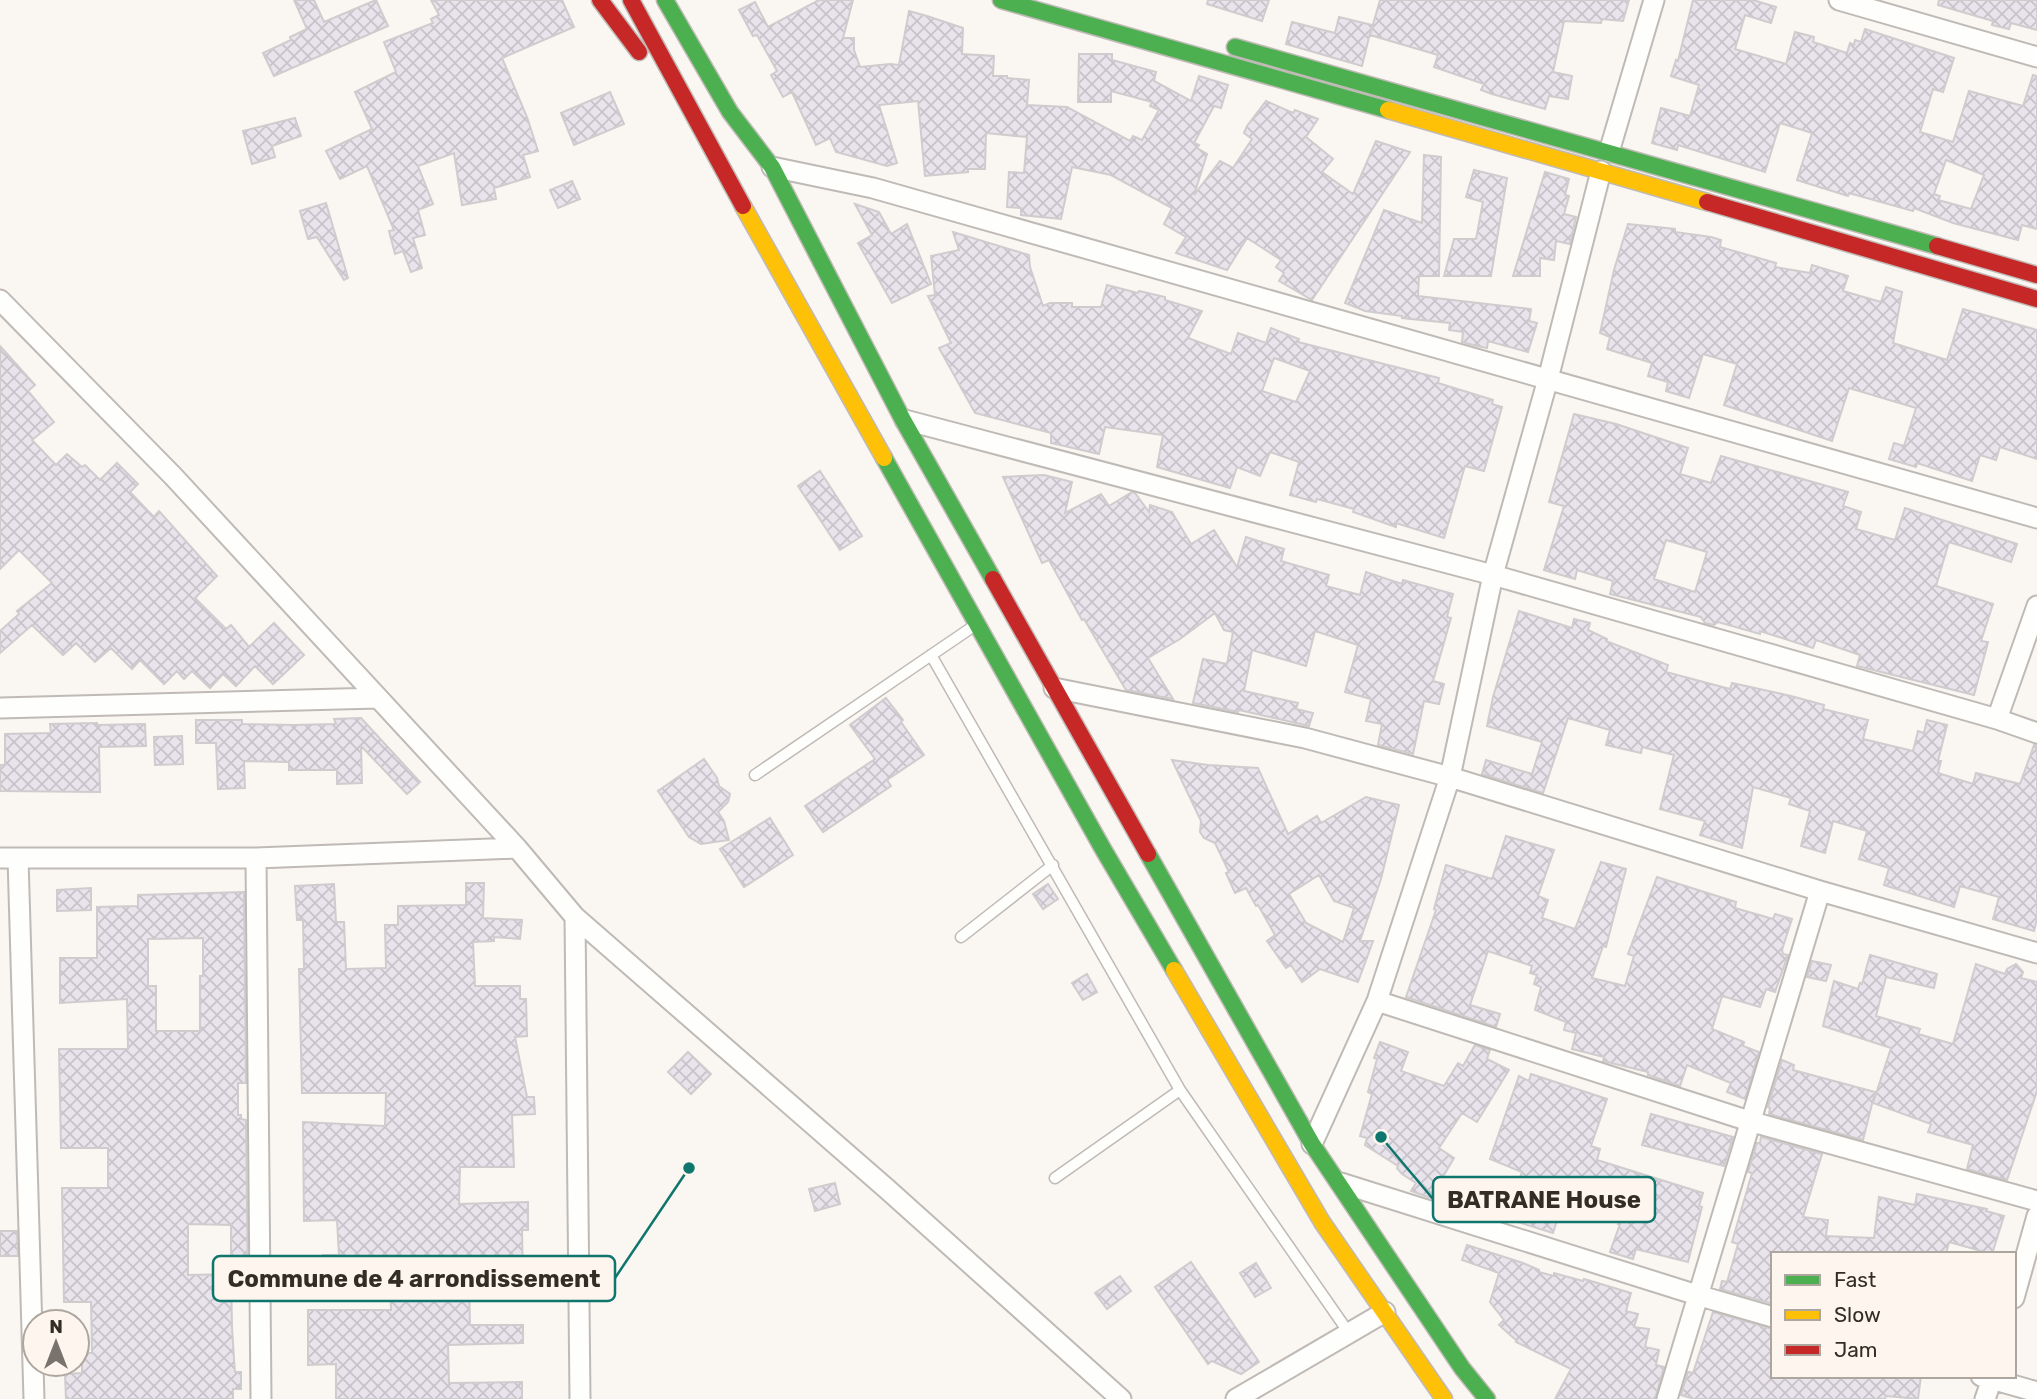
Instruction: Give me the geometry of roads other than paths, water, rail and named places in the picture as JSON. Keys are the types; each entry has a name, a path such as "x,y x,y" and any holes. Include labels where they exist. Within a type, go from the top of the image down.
{"main road":[{"path":"600,0 700,130"},
{"path":"631,0 700,130 1103,849 1315,1210 1444,1399"},
{"path":"665,0 730,112 772,166 903,420 1312,1144 1462,1367 1487,1399"},
{"path":"1001,0 2037,299"},
{"path":"704,37 730,112"},
{"path":"1214,41 2037,275"}],"street":[{"path":"1609,152 1654,0"},
{"path":"1839,0 2037,57"},
{"path":"772,166 873,188 2037,518"},
{"path":"1312,1144 1377,1001 1450,777 1493,575 1548,379 1601,171"},
{"path":"5,314 173,476 517,848 575,917 897,1198 1121,1399"},
{"path":"903,420 1493,575 1997,719 2037,733"},
{"path":"1997,719 2037,606"},
{"path":"1054,688 1305,738 1450,777 1819,891 2037,953"},
{"path":"0,708 377,698"},
{"path":"34,1399 9,858 256,858 517,848"},
{"path":"256,858 261,1399"},
{"path":"1667,1399 1819,891"},
{"path":"575,917 580,1399"},
{"path":"1377,1001 1749,1121 2037,1201"},
{"path":"1340,1182 1771,1316"},
{"path":"2016,1291 2037,1216"},
{"path":"1236,1399 1385,1312"},
{"path":"1985,1399 1989,1378"},
{"path":"1992,1378 2037,1392"}],"lane":[{"path":"755,775 977,624"},
{"path":"932,655 1180,1090 1349,1333"},
{"path":"961,937 1053,865"},
{"path":"1055,1178 1180,1090"}],"place":[{"name":"BATRANE House","path":"1381,1137"},
{"name":"Commune de 4 arrondissement","path":"689,1168"}]}
